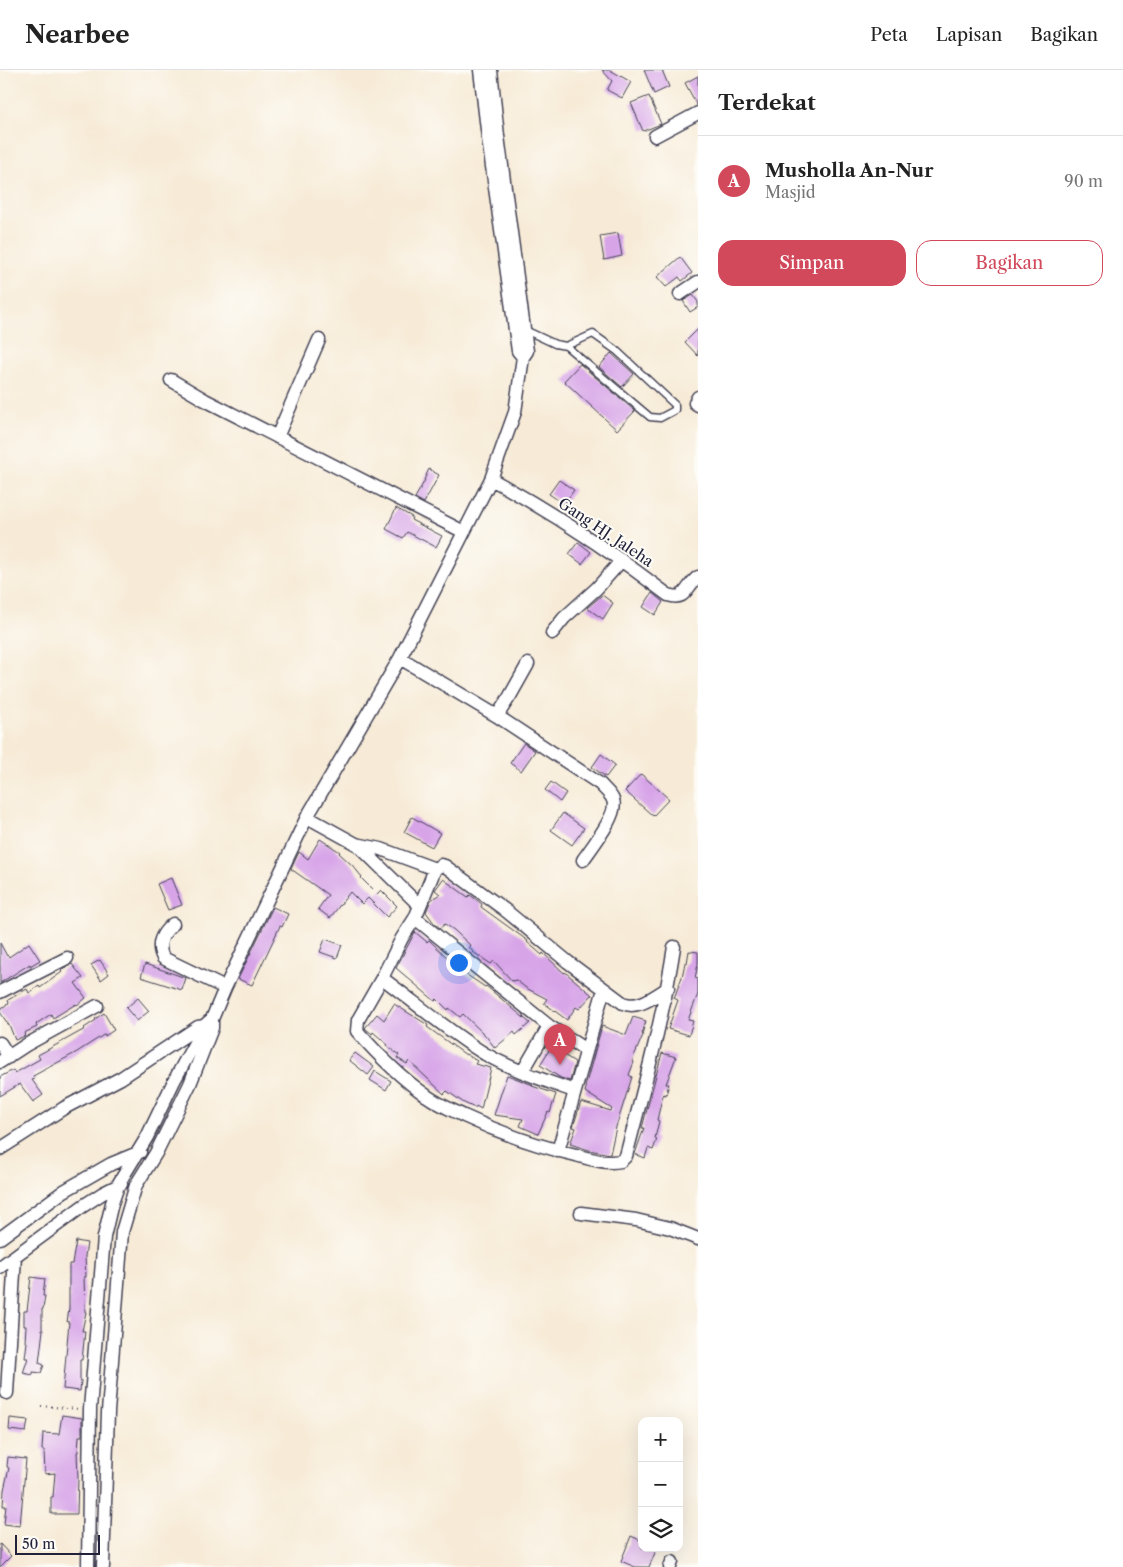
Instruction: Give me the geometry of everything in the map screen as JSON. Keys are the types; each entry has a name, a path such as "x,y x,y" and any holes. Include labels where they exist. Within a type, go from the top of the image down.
{"street":[{"path":"480,70 488,138 519,329"},
{"path":"88,1567 90,1409 104,1237 119,1183 209,1024 307,817 400,658 491,479 515,412 523,358 518,351 519,329 491,70"},
{"path":"654,136 698,113"},
{"path":"680,294 698,282"},
{"path":"277,437 319,340"},
{"path":"171,380 205,400 464,532"},
{"path":"698,397 695,403 698,405"},
{"name":"Gang HJ. Jaleha","path":"491,479 537,504 622,560 668,595 681,596 698,577"},
{"path":"552,633 564,618 597,588 622,560"},
{"path":"400,658 497,716 600,784 613,800 612,815 583,860"},
{"path":"497,716 528,664"},
{"path":"307,817 356,844 420,906"},
{"path":"356,844 381,849 435,869"},
{"path":"668,988 636,1006 623,1004 505,910 441,865 435,869 415,918 402,938 358,1020 357,1031 380,1056 427,1097 448,1108 505,1134 558,1151 602,1161 621,1160 626,1156 649,1069 668,988 674,947"},
{"path":"415,918 549,1026 586,1050"},
{"path":"172,924 162,934 160,952 163,958 225,988"},
{"path":"0,992 67,958"},
{"path":"382,978 486,1054 523,1072 574,1091"},
{"path":"558,1151 604,989"},
{"path":"0,1043 5,1060 26,1045 97,1006"},
{"path":"0,1149 64,1108 121,1078 198,1027 209,1024"},
{"path":"103,1567 108,1412 122,1232 136,1185 156,1153 190,1084 209,1024"},
{"path":"523,1072 549,1026"},
{"path":"0,1238 64,1191 94,1173 138,1152 156,1153"},
{"path":"0,1267 83,1206 119,1183 136,1185"},
{"path":"581,1213 624,1217 670,1228 698,1239"},
{"path":"7,1392 14,1256"},
{"path":"90,1409 108,1412"}],"lane":[{"path":"519,329 554,344 566,346 650,417 660,418 675,410 676,405 617,351 593,334 566,346"}],"path":[{"path":"41,1406 90,1409"}],"building":[{"path":"602,70 610,70 631,82 622,98 607,90 612,81"},
{"path":"644,70 662,70 669,87 654,94"},
{"path":"698,76 698,105 697,105 685,83"},
{"path":"649,96 661,124 643,131 631,103"},
{"path":"618,233 622,256 604,260 600,236"},
{"path":"680,257 692,273 682,281 679,277 666,287 657,277"},
{"path":"693,295 698,302 698,307 690,312 683,301"},
{"path":"698,329 698,356 685,342"},
{"path":"611,353 634,374 622,387 599,367"},
{"path":"580,364 635,411 617,430 564,381"},
{"path":"429,469 439,475 424,503 415,498"},
{"path":"559,480 574,490 564,504 549,494"},
{"path":"396,508 412,517 411,520 442,536 436,547 407,532 403,538 386,529"},
{"path":"578,542 591,552 582,564 569,554"},
{"path":"652,593 663,602 655,615 643,607"},
{"path":"602,595 613,603 603,619 587,608"},
{"path":"524,743 535,751 521,771 510,763"},
{"path":"601,754 615,765 606,777 592,767"},
{"path":"641,774 669,799 653,816 625,791"},
{"path":"551,782 566,793 560,802 545,790"},
{"path":"563,813 584,828 572,845 551,830"},
{"path":"412,817 440,833 432,847 404,832"},
{"path":"320,839 340,852 377,894 381,890 397,906 387,917 368,898 362,904 350,892 330,918 318,909 328,895 291,869 299,852 308,859"},
{"path":"171,878 182,905 168,910 157,884"},
{"path":"443,879 468,897 470,895 482,904 481,907 528,941 542,955 543,953 564,973 592,995 579,1009 576,1007 567,1020 544,1003 547,999 526,988 516,980 512,981 494,961 491,964 473,952 469,947 471,946 454,930 445,924 440,928 426,912 431,900 440,894 435,890"},
{"path":"273,907 288,914 282,927 280,926 252,985 238,979"},
{"path":"415,932 427,942 429,940 460,967 458,969 486,986 530,1023 516,1035 514,1032 495,1048 486,1036 463,1014 460,1017 449,1008 448,1010 437,999 435,1001 396,968"},
{"path":"325,939 342,945 337,958 320,952"},
{"path":"0,943 9,957 29,943 40,960 30,966 30,964 0,983"},
{"path":"689,951 698,952 695,978 698,979 698,994 688,1020 693,1021 689,1035 668,1029 678,1000 674,998 685,963 687,963"},
{"path":"100,960 109,974 101,980 91,965"},
{"path":"72,964 83,978 75,983 86,998 53,1018 51,1014 36,1024 37,1027 24,1033 25,1036 15,1040 0,1009 9,1003 8,1000 27,989 29,993 39,986 40,988 62,972 64,968"},
{"path":"145,964 186,978 182,990 141,977"},
{"path":"138,998 149,1011 137,1021 126,1008"},
{"path":"394,1004 428,1025 427,1027 477,1061 475,1064 491,1068 481,1109 464,1103 447,1091 444,1094 409,1061 407,1064 397,1058 399,1055 373,1032 372,1034 365,1028 377,1014 384,1020"},
{"path":"104,1013 114,1030 33,1076 35,1079 32,1080 43,1095 33,1102 20,1084 0,1096 0,1077 13,1070 15,1073 40,1059 38,1055 85,1029"},
{"path":"633,1017 646,1021 643,1035 632,1061 634,1062 629,1075 632,1077 616,1127 610,1154 570,1144 576,1128 573,1127 581,1102 611,1111 612,1109 585,1092 602,1026 626,1035"},
{"path":"551,1047 575,1062 570,1081 561,1078 540,1065"},
{"path":"355,1053 374,1067 368,1075 349,1060"},
{"path":"662,1053 676,1057 666,1084 669,1084 666,1095 663,1094 657,1120 659,1121 655,1138 657,1139 653,1150 648,1148 645,1158 635,1154 644,1128 642,1128"},
{"path":"375,1071 391,1081 386,1090 370,1080"},
{"path":"507,1075 556,1094 550,1113 548,1112 538,1134 520,1126 523,1119 494,1115"},
{"path":"76,1241 87,1243 85,1256 86,1277 84,1277 86,1312 82,1331 85,1331 82,1360 80,1360 80,1391 63,1389 69,1322 67,1322 69,1309 69,1264 72,1264"},
{"path":"31,1277 45,1279 43,1296 45,1296 42,1309 43,1330 39,1363 44,1365 41,1373 33,1372 33,1375 23,1373 28,1358 25,1358 27,1342 25,1342 26,1326 24,1326 24,1311 27,1311"},
{"path":"62,1415 82,1418 82,1436 79,1436 77,1452 77,1514 51,1514 51,1497 53,1497 55,1473 45,1474 44,1450 42,1450 43,1433 59,1434"},
{"path":"10,1418 28,1420 26,1432 9,1430"},
{"path":"8,1457 26,1459 20,1526 4,1524 6,1506 3,1506 4,1490 9,1468 7,1467"},
{"path":"631,1536 638,1539 638,1552 655,1552 649,1567 635,1567 621,1561"},
{"path":"0,1544 11,1556 0,1567"}],"place":[{"name":"Musholla An-Nur","path":"560,1065"}]}
